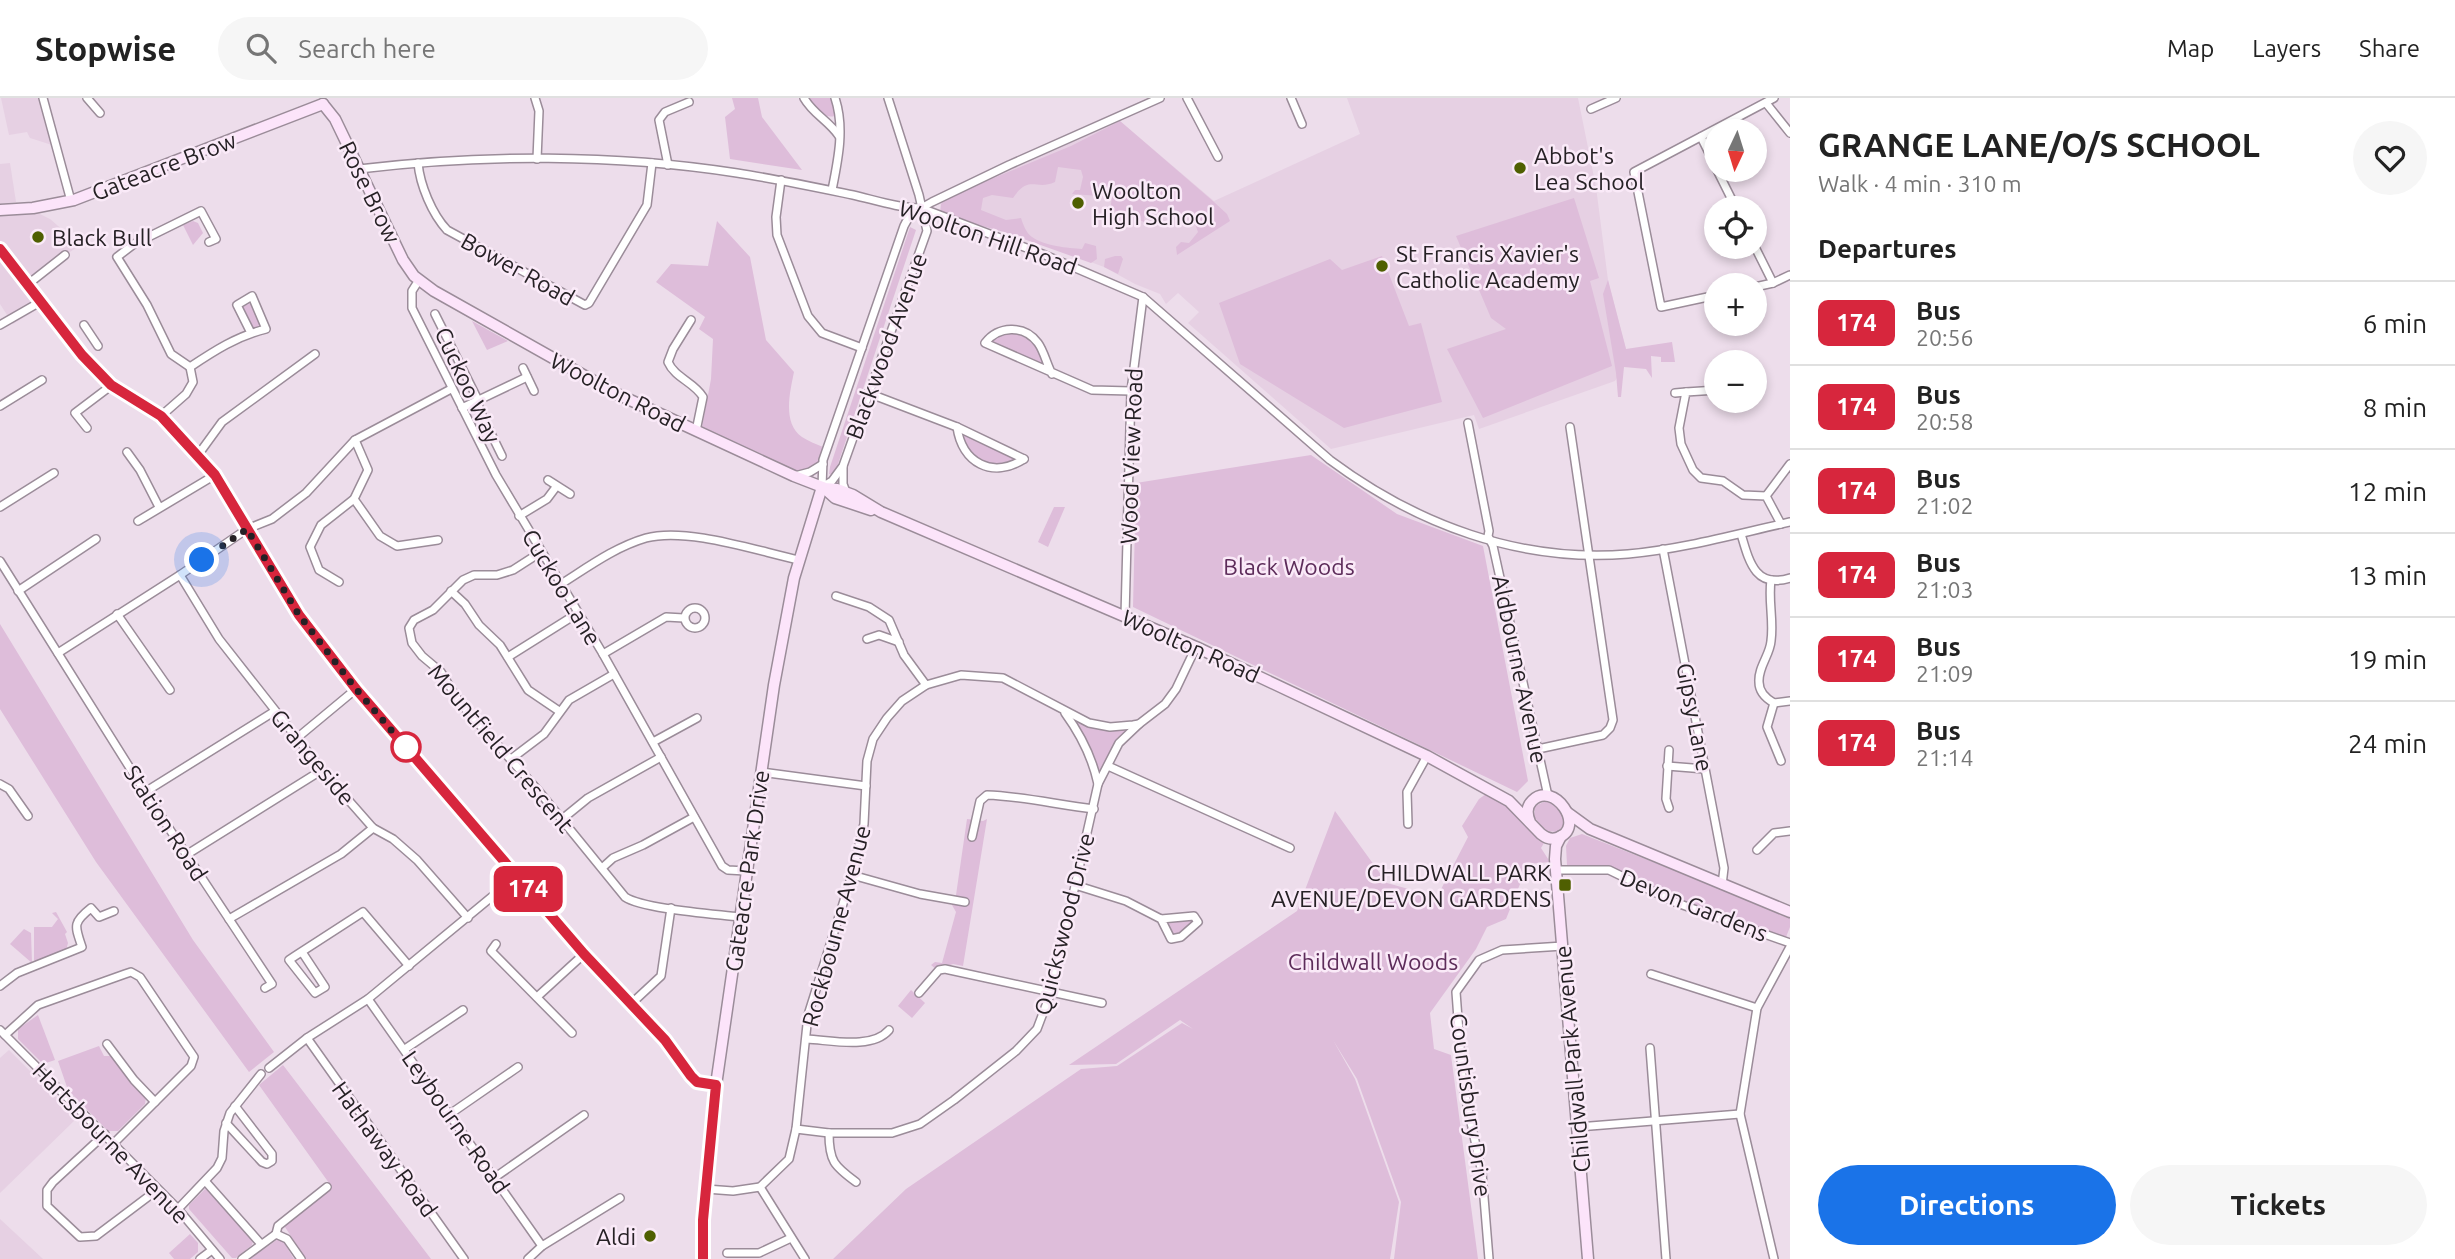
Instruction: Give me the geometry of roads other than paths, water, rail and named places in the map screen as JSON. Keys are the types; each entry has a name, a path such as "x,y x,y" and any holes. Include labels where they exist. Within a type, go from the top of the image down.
{"street":[{"path":"43,98 71,201"},
{"path":"87,98 100,113"},
{"path":"535,98 539,111 537,159"},
{"path":"804,98 817,115 830,123 839,136"},
{"path":"832,190 838,159 841,116 835,98"},
{"path":"888,98 921,208 1009,165 1160,98"},
{"path":"1187,98 1218,157"},
{"path":"1292,98 1302,124"},
{"path":"1591,109 1616,98"},
{"path":"1704,298 1661,307 1634,172 1774,98"},
{"path":"668,165 659,120 665,112 688,100 692,110"},
{"name":"Gateacre Brow","path":"0,210 33,208 71,201 323,101"},
{"name":"Rose Brow","path":"323,101 335,119 403,260 419,280"},
{"path":"1766,103 1790,133"},
{"path":"1701,137 1704,143"},
{"name":"Woolton Hill Road","path":"359,169 418,163 537,159 652,163 781,180 905,208 921,208 935,216 1045,255 1143,297 1330,460 1361,483 1447,527 1492,542 1555,555 1590,555 1628,554 1663,549 1790,522"},
{"name":"Bower Road","path":"418,163 435,213 447,230 585,305 589,303 646,209 652,163"},
{"path":"781,180 776,217 777,235 808,316 827,336 862,348"},
{"name":"Blackwood Avenue","path":"824,488 822,464 862,348 906,221 913,212 921,208 927,226 926,236 843,466 842,480 846,492"},
{"path":"161,416 186,394 193,383 190,367 171,354 148,306 117,257 134,244 201,211 216,239 209,242"},
{"path":"0,249 82,355 111,385 161,416 215,475 299,615 356,689 584,954 665,1040 697,1082 716,1085"},
{"path":"27,285 65,255"},
{"path":"1761,259 1773,283"},
{"path":"1767,284 1790,275"},
{"name":"Cuckoo Lane","path":"419,280 412,291 412,308 451,389 519,516 603,654 722,866 728,870 746,871"},
{"name":"Woolton Road","path":"419,280 615,393 794,476 824,488 846,492 881,512 1196,647 1427,756 1494,792 1517,807 1530,822"},
{"path":"190,367 222,346 266,329 252,296 237,305 251,333"},
{"name":"Wood View Road","path":"1125,616 1131,391 1143,297"},
{"path":"0,326 40,302"},
{"name":"Cuckoo Way","path":"435,314 478,400 479,409 502,456"},
{"path":"691,320 668,362 672,371 698,387 703,397 696,431"},
{"path":"82,355 96,344 84,324"},
{"path":"1052,374 1038,342 1023,332 1008,329 993,333 985,343 1052,374 1092,390 1131,391"},
{"path":"198,456 222,422 315,354"},
{"path":"523,368 534,391"},
{"path":"462,408 527,377"},
{"path":"0,406 42,380"},
{"path":"86,428 75,413 111,385"},
{"path":"58,653 247,529 272,519 306,493 355,440 451,389"},
{"path":"1675,393 1704,391"},
{"path":"1686,392 1679,428 1681,444 1693,470 1701,478 1723,481 1743,495 1766,496"},
{"path":"868,393 957,427 1024,459 1005,467 980,465 963,447 957,427"},
{"name":"Aldbourne Avenue","path":"1468,423 1488,537 1492,542 1548,796"},
{"path":"1538,749 1606,733 1612,724 1613,715 1570,427"},
{"path":"339,582 319,570 310,547 321,525 355,499 368,470 355,440"},
{"path":"127,452 140,470 159,507"},
{"path":"794,476 810,472 822,464"},
{"path":"1766,496 1790,464"},
{"name":"Blackwood Avenue","path":"824,488 843,466"},
{"path":"0,507 54,473"},
{"path":"138,521 215,475"},
{"path":"548,480 570,494"},
{"path":"519,516 547,499 556,487"},
{"name":"Woolton Road","path":"824,488 835,498 881,512"},
{"name":"Gateacre Park Drive","path":"703,1259 706,1189 716,1085 783,629 799,560 824,488"},
{"path":"1766,496 1781,524"},
{"path":"355,499 380,536 397,546 438,540"},
{"path":"1741,534 1749,564 1759,575 1771,580 1790,578"},
{"path":"561,584 628,544 669,535 690,536 799,560"},
{"path":"18,591 96,538"},
{"name":"Gipsy Lane","path":"1663,549 1724,868 1721,885"},
{"name":"Mountfield Crescent","path":"541,552 513,570 497,575 474,575 463,580 433,610 414,620 409,628 412,643 422,656 442,672 460,702 511,759 625,897 632,901 671,908 740,917"},
{"name":"Station Road","path":"0,561 145,792 272,984 265,988"},
{"name":"Grangeside","path":"180,575 219,639 322,770 373,828 393,839 417,860 468,918"},
{"path":"1771,580 1768,599 1771,643 1759,672 1760,689 1766,699 1774,703 1790,701"},
{"path":"452,592 465,604 479,625 500,645 528,690 559,711"},
{"path":"836,596 869,607 889,620 904,655 926,685"},
{"path":"508,657 578,613"},
{"path":"117,614 170,690"},
{"path":"603,654 666,617 684,618"},
{"path":"867,639 879,635 899,642"},
{"path":"1139,724 1161,708 1173,694 1196,647"},
{"path":"511,759 544,734 569,700 614,674"},
{"name":"Rockbourne Avenue","path":"760,1187 789,1159 796,1129 808,1014 852,875 864,824 867,761 873,738 887,718 902,701 926,685 961,675 1003,678 1088,723 1103,727 1139,724"},
{"path":"297,738 356,689"},
{"path":"1774,703 1767,727 1781,761"},
{"path":"145,792 275,711"},
{"name":"Rockbourne Avenue","path":"1063,711 1084,741 1098,784"},
{"path":"653,742 697,718"},
{"name":"Quickswood Drive","path":"796,1129 828,1133 892,1133 920,1124 1016,1051 1037,1029 1051,992 1098,784 1119,743 1139,724"},
{"path":"1668,750 1665,799 1669,808"},
{"path":"1408,824 1407,792 1427,756"},
{"path":"561,820 588,798 661,757"},
{"path":"1108,766 1290,848"},
{"path":"1667,766 1705,769"},
{"path":"186,855 322,770"},
{"path":"761,772 866,786"},
{"path":"0,784 9,789 28,816"},
{"name":"Woolton Road","path":"1494,792 1532,801"},
{"path":"972,837 980,801 987,795 1094,809"},
{"path":"1590,829 1577,827 1549,838 1530,822 1527,812 1532,801 1548,796 1557,800 1567,812 1590,829 1790,912"},
{"path":"1564,834 1570,821 1567,812"},
{"path":"602,869 613,858 694,817"},
{"path":"229,919 341,854 373,828"},
{"path":"1757,850 1774,832 1790,831"},
{"name":"Childwall Park Avenue","path":"1541,834 1552,848 1555,859"},
{"name":"Childwall Park Avenue","path":"1564,834 1556,846 1555,859 1588,1259"},
{"name":"Devon Gardens","path":"1556,870 1609,870 1677,903 1790,945"},
{"path":"852,875 920,894 965,901"},
{"path":"269,1068 307,1038 368,999 517,876"},
{"path":"1075,885 1126,901 1161,919 1194,916 1198,922 1181,937 1171,939 1161,919"},
{"path":"1,982 82,947 75,928 78,918 91,908 94,898"},
{"path":"91,908 99,917 114,911"},
{"path":"632,1003 661,976 671,908"},
{"path":"302,952 326,987 315,993 289,960 363,912 409,966"},
{"path":"496,944 491,951 572,1034"},
{"path":"1774,1259 1740,1114 1757,1008 1790,945"},
{"name":"Countisbury Drive","path":"1489,1259 1482,1173 1464,1086 1457,992 1479,960 1502,950 1563,946"},
{"path":"537,997 584,954"},
{"path":"919,993 939,970 945,969 1102,1003"},
{"path":"2,1032 38,1005 125,974 136,974 194,1057 191,1066 114,1143"},
{"path":"1651,974 1757,1008"},
{"name":"Leybourne Road","path":"368,999 542,1246"},
{"path":"405,1049 463,1010"},
{"path":"807,1039 864,1041 883,1037 889,1030"},
{"name":"Hartsbourne Avenue","path":"2,1032 178,1209 220,1259"},
{"name":"Hathaway Road","path":"307,1038 464,1259"},
{"path":"107,1044 134,1080 155,1102"},
{"path":"1650,1048 1666,1259"},
{"path":"450,1114 519,1067"},
{"path":"178,1209 220,1164 226,1123 235,1106 261,1074"},
{"path":"226,1123 262,1161 267,1164 272,1160 271,1154 235,1106"},
{"path":"1578,1128 1740,1114"},
{"path":"494,1178 584,1115"},
{"path":"828,1133 828,1154 838,1169 856,1182"},
{"path":"105,1134 53,1182 47,1191 47,1206 80,1237 96,1236 157,1190"},
{"path":"206,1182 261,1244"},
{"path":"242,1259 276,1234 278,1226 327,1187"},
{"path":"706,1189 733,1191 760,1187 805,1259"},
{"path":"528,1259 542,1246 620,1198"},
{"path":"276,1234 287,1239 301,1259"},
{"path":"727,1253 759,1254 791,1238"},
{"path":"200,1259 212,1250"}],"place":[{"name":"Abbot's Lea School","path":"1520,168"},
{"name":"Woolton High School","path":"1078,203"},
{"name":"Black Bull","path":"38,237"},
{"name":"St Francis Xavier's Catholic Academy","path":"1382,266"},
{"name":"CHILDWALL PARK AVENUE/DEVON GARDENS","path":"1565,885"},
{"name":"Aldi","path":"650,1236"}],"park label":[{"name":"Black Woods","path":"1289,566"},
{"name":"Childwall Woods","path":"1373,961"}]}
